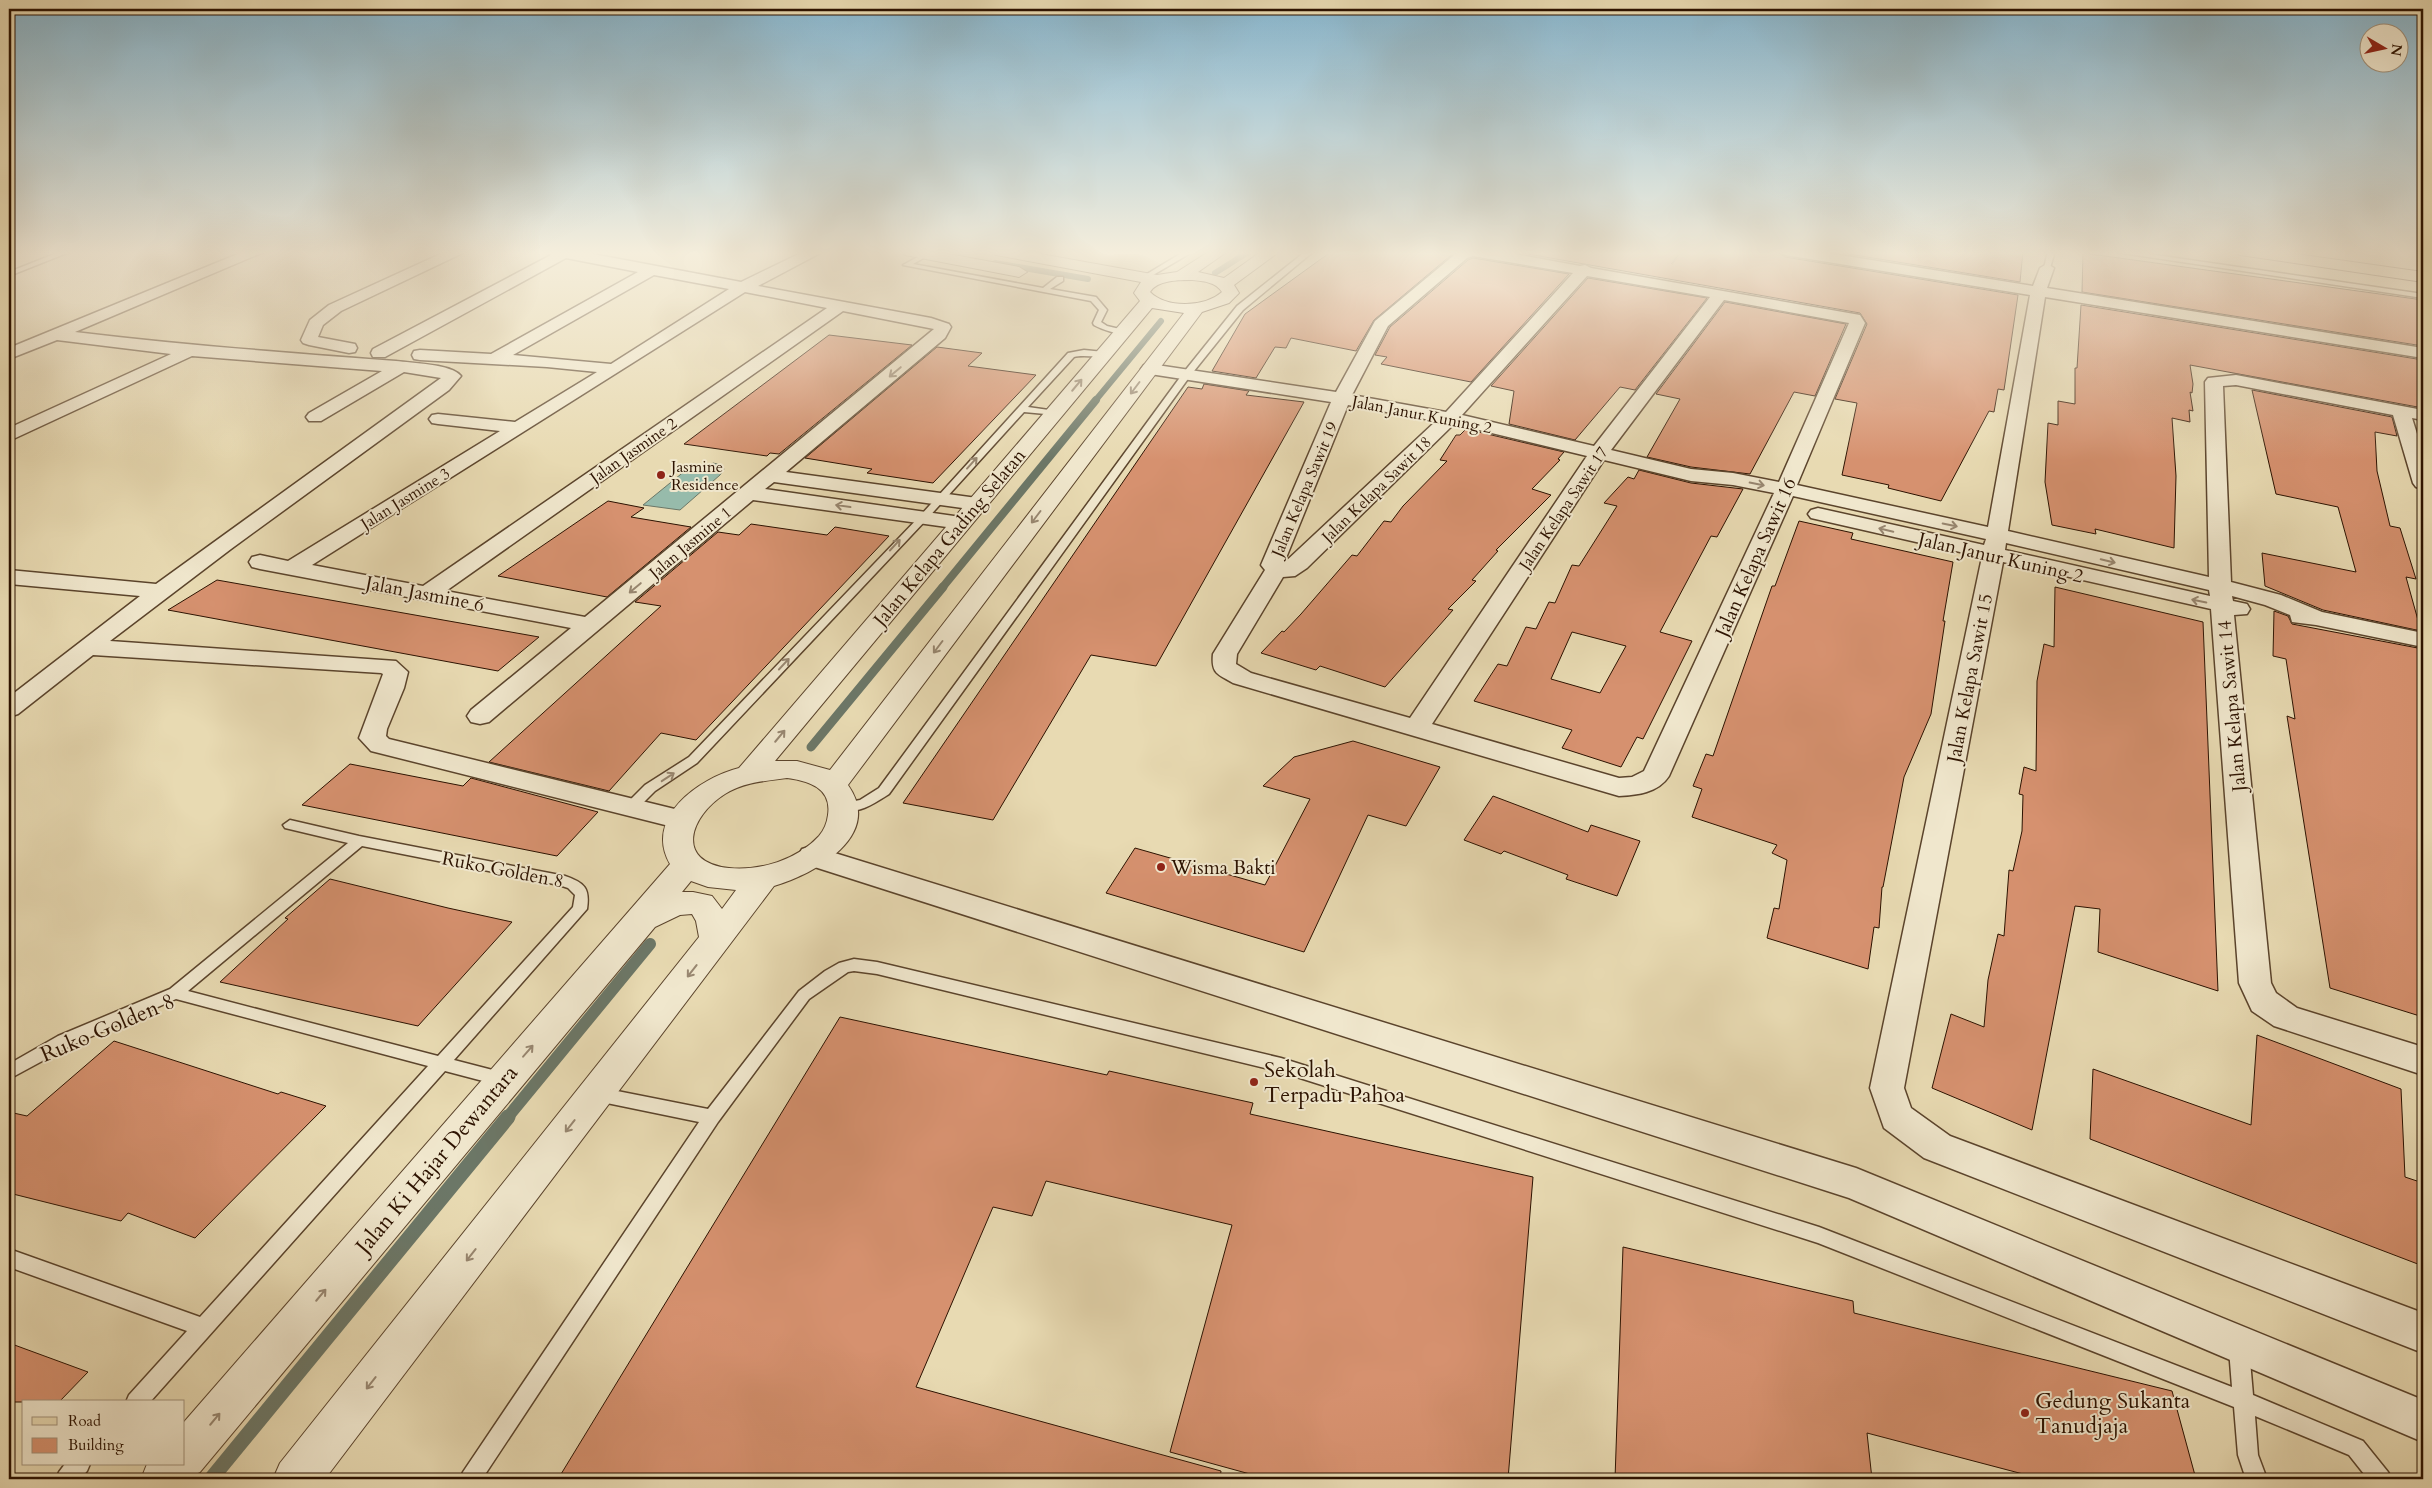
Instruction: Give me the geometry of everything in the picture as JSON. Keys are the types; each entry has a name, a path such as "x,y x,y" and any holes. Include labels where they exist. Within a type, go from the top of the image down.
{"street":[{"path":"9,354 91,320"},
{"path":"319,320 316,323 309,340 323,344 379,353 494,359 614,370"},
{"path":"379,353 437,320"},
{"path":"494,359 562,320"},
{"name":"Jalan Jasmine 3","path":"292,568 614,370 691,320"},
{"name":"Jalan Jasmine 2","path":"428,593 820,320"},
{"name":"Jalan Jasmine 1","path":"480,716 939,335 943,328 931,323 916,320"},
{"name":"Jalan Kelapa Gading Selatan","path":"748,774 1124,331 1131,320"},
{"path":"839,796 1187,320"},
{"name":"Jalan Kelapa Sawit 19","path":"1276,570 1272,565 1342,398 1382,324 1386,320"},
{"name":"Jalan Kelapa Sawit 18","path":"1276,570 1287,571 1299,563 1450,418 1538,320"},
{"name":"Jalan Kelapa Sawit 17","path":"1416,729 1599,453 1701,320"},
{"name":"Jalan Kelapa Sawit 16","path":"1416,729 1619,787 1638,786 1655,776 1783,497 1857,323 1855,320"},
{"name":"Jalan Kelapa Sawit 15","path":"2033,320 1995,545 1887,1088 1898,1117 1937,1147 2423,1333"},
{"path":"2215,320 2423,354"},
{"path":"9,709 86,647 159,592 443,386 452,376 443,372 401,367 190,351 55,335"},
{"path":"9,436 190,351"},
{"path":"315,417 401,367"},
{"name":"Jalan Janur Kuning 2","path":"1150,369 1342,398 1450,418 1691,475 1729,492 1783,497 2221,596 2274,615 2316,618 2423,640"},
{"name":"Jalan Kelapa Sawit 14","path":"2401,411 2236,380 2214,382 2221,596 2255,983 2264,1002 2286,1017 2423,1061"},
{"path":"2423,415 2401,411 2423,483"},
{"path":"438,419 518,428"},
{"path":"770,476 977,504"},
{"path":"749,493 961,523"},
{"name":"Jalan Jasmine 6","path":"260,562 590,625"},
{"path":"1276,570 1225,654 1224,667 1242,678 1416,729"},
{"path":"9,577 159,592"},
{"path":"86,647 387,666 396,672 395,680 372,738 380,745 681,820"},
{"path":"787,769 809,773 827,780 839,796 842,824 830,843 812,856 781,873 751,880 722,879 697,871 681,857 676,839 681,820 696,802 714,788 748,774 787,769"},
{"path":"812,856 1856,1184 2423,1421"},
{"name":"Jalan Ki Hajar Dewantara","path":"185,1455 642,920 688,863"},
{"path":"296,1479 764,877"},
{"path":"642,920 674,904 685,902 701,904 712,919 716,939"},
{"path":"164,1479 174,1466"}],"lane":[{"path":"1098,320 1097,323 1105,328 1124,331"},
{"path":"839,796 864,804 884,791 1186,374 1230,320"},
{"path":"631,807 650,788 693,760 923,518 1071,355 1084,352 1104,354"},
{"path":"1021,409 1053,413"},
{"name":"Ruko Golden 8","path":"138,1400 580,909 582,894 573,884 560,880 359,841 290,825"},
{"path":"175,994 359,841"},
{"path":"470,1479 712,1117 804,995 844,967 865,966 1281,1065 1819,1236 2243,1401 2356,1448 2381,1479"},
{"name":"Ruko Golden 8","path":"9,1072 64,1041 175,994 504,1080"},
{"path":"595,1094 712,1117"},
{"path":"9,1258 203,1327"},
{"path":"2239,1344 2248,1455 2256,1479"},
{"path":"66,1479 78,1466"}],"shaded area":[{"path":"713,463 721,465 724,469 720,475 680,510 643,505 686,470 702,472"}],"building":[{"path":"1241,320 1374,320 1356,351 1291,338 1286,348 1275,347 1256,378 1212,371"},
{"path":"1398,320 1527,320 1471,382 1381,364 1387,357 1375,355 1390,327"},
{"path":"1550,320 1689,320 1635,390 1620,387 1575,440 1509,424 1514,391 1491,386"},
{"path":"1711,320 1826,320 1846,324 1815,396 1794,392 1750,474 1691,467 1647,457 1680,399 1656,394"},
{"path":"1865,320 2014,320 2004,390 1998,389 1994,412 1989,411 1941,501 1888,488 1889,485 1842,475 1857,403 1835,399 1867,324"},
{"path":"2080,320 2177,320 2423,360 2423,408 2190,365 2193,384 2192,393 2190,392 2193,411 2189,410 2190,422 2172,418 2176,476 2174,548 2095,529 2096,534 2052,525 2045,482 2048,423 2058,425 2058,401 2075,404 2075,368 2077,368"},
{"path":"2262,320 2423,320 2423,346"},
{"path":"829,335 912,345 779,454 770,453 767,456 684,444"},
{"path":"937,347 982,353 968,366 1036,375 933,483 867,473 872,469 805,458"},
{"path":"1204,384 1249,391 1246,395 1304,402 1156,666 1091,655 993,820 903,803 1188,387 1202,389"},
{"path":"2252,390 2392,417 2397,436 2375,432 2377,471 2390,526 2400,528 2416,579 2406,577 2421,631 2323,610 2265,586 2262,553 2356,572 2338,507 2276,494"},
{"path":"1466,429 1564,452 1558,459 1560,460 1532,489 1551,495 1496,550 1498,551 1472,580 1476,581 1448,609 1453,610 1385,687 1320,666 1316,670 1261,653 1301,614 1352,555 1357,556 1384,521 1391,522 1403,506 1447,461 1440,460 1456,435 1460,435"},
{"path":"1639,470 1691,483 1743,489 1717,537 1711,536 1660,632 1692,641 1643,739 1637,737 1621,767 1562,748 1572,730 1474,701 1498,664 1507,666 1526,627 1536,629 1549,602 1555,603 1572,565 1579,566 1617,506 1604,503 1628,477 1634,479","holes":["1572,632 1626,646 1600,693 1551,679"]},
{"path":"608,501 644,508 631,517 691,527 607,597 498,576"},
{"path":"1799,521 1853,533 1851,539 1953,562 1931,714 1904,777 1882,887 1879,928 1874,927 1868,969 1767,938 1774,908 1779,909 1787,860 1772,853 1777,845 1692,817 1702,789 1693,786 1706,754 1713,756 1772,586 1775,586"},
{"path":"751,524 827,535 835,527 889,536 696,740 661,733 609,791 489,762 661,606 635,602 718,532 739,535"},
{"path":"217,580 539,637 498,671 168,610"},
{"path":"2055,587 2203,622 2218,991 2098,952 2100,909 2075,906 2032,1130 1932,1088 1951,1014 1984,1027 1988,980 1998,934 2004,936 2009,870 2013,871 2022,831 2023,795 2019,794 2024,767 2036,771 2037,681 2044,644 2054,647"},
{"path":"2274,611 2288,616 2292,624 2423,649 2423,1017 2330,988 2287,716 2295,719 2286,659 2273,656"},
{"name":"Wisma Bakti","path":"1353,741 1440,767 1406,826 1368,815 1304,952 1106,893 1135,848 1265,885 1310,799 1263,786 1294,757"},
{"path":"350,764 463,786 471,778 598,812 557,856 302,805"},
{"path":"1493,796 1588,832 1591,825 1640,841 1617,896 1566,879 1568,875 1504,851 1501,854 1464,840"},
{"path":"330,879 512,922 418,1026 220,982 288,919 285,918"},
{"path":"840,1017 1107,1075 1109,1071 1253,1103 1250,1114 1533,1177 1508,1479 1268,1479 1170,1452 1232,1225 1046,1181 1032,1216 993,1207 916,1387 1221,1471 1220,1479 558,1479"},
{"path":"2257,1035 2401,1089 2405,1177 2423,1183 2423,1266 2090,1139 2093,1069 2251,1125"},
{"path":"114,1041 278,1094 281,1092 326,1106 195,1238 128,1213 121,1221 9,1193 9,1112 27,1116"},
{"path":"1623,1247 1853,1301 1854,1313 2172,1391 2196,1479 2042,1479 1867,1433 1872,1479 1615,1479"},
{"path":"9,1343 88,1372 61,1400 9,1402"}],"waterway":[{"path":"1095,401 1161,321"},
{"path":"942,588 1096,400"},
{"path":"811,747 943,587"},
{"path":"507,1118 650,944"},
{"path":"211,1479 508,1117"}],"place":[{"name":"Jasmine Residence","path":"661,475"},
{"name":"Wisma Bakti","path":"1161,867"},
{"name":"Sekolah Terpadu Pahoa","path":"1254,1082"},
{"name":"Gedung Sukanta Tanudjaja","path":"2025,1413"}]}
